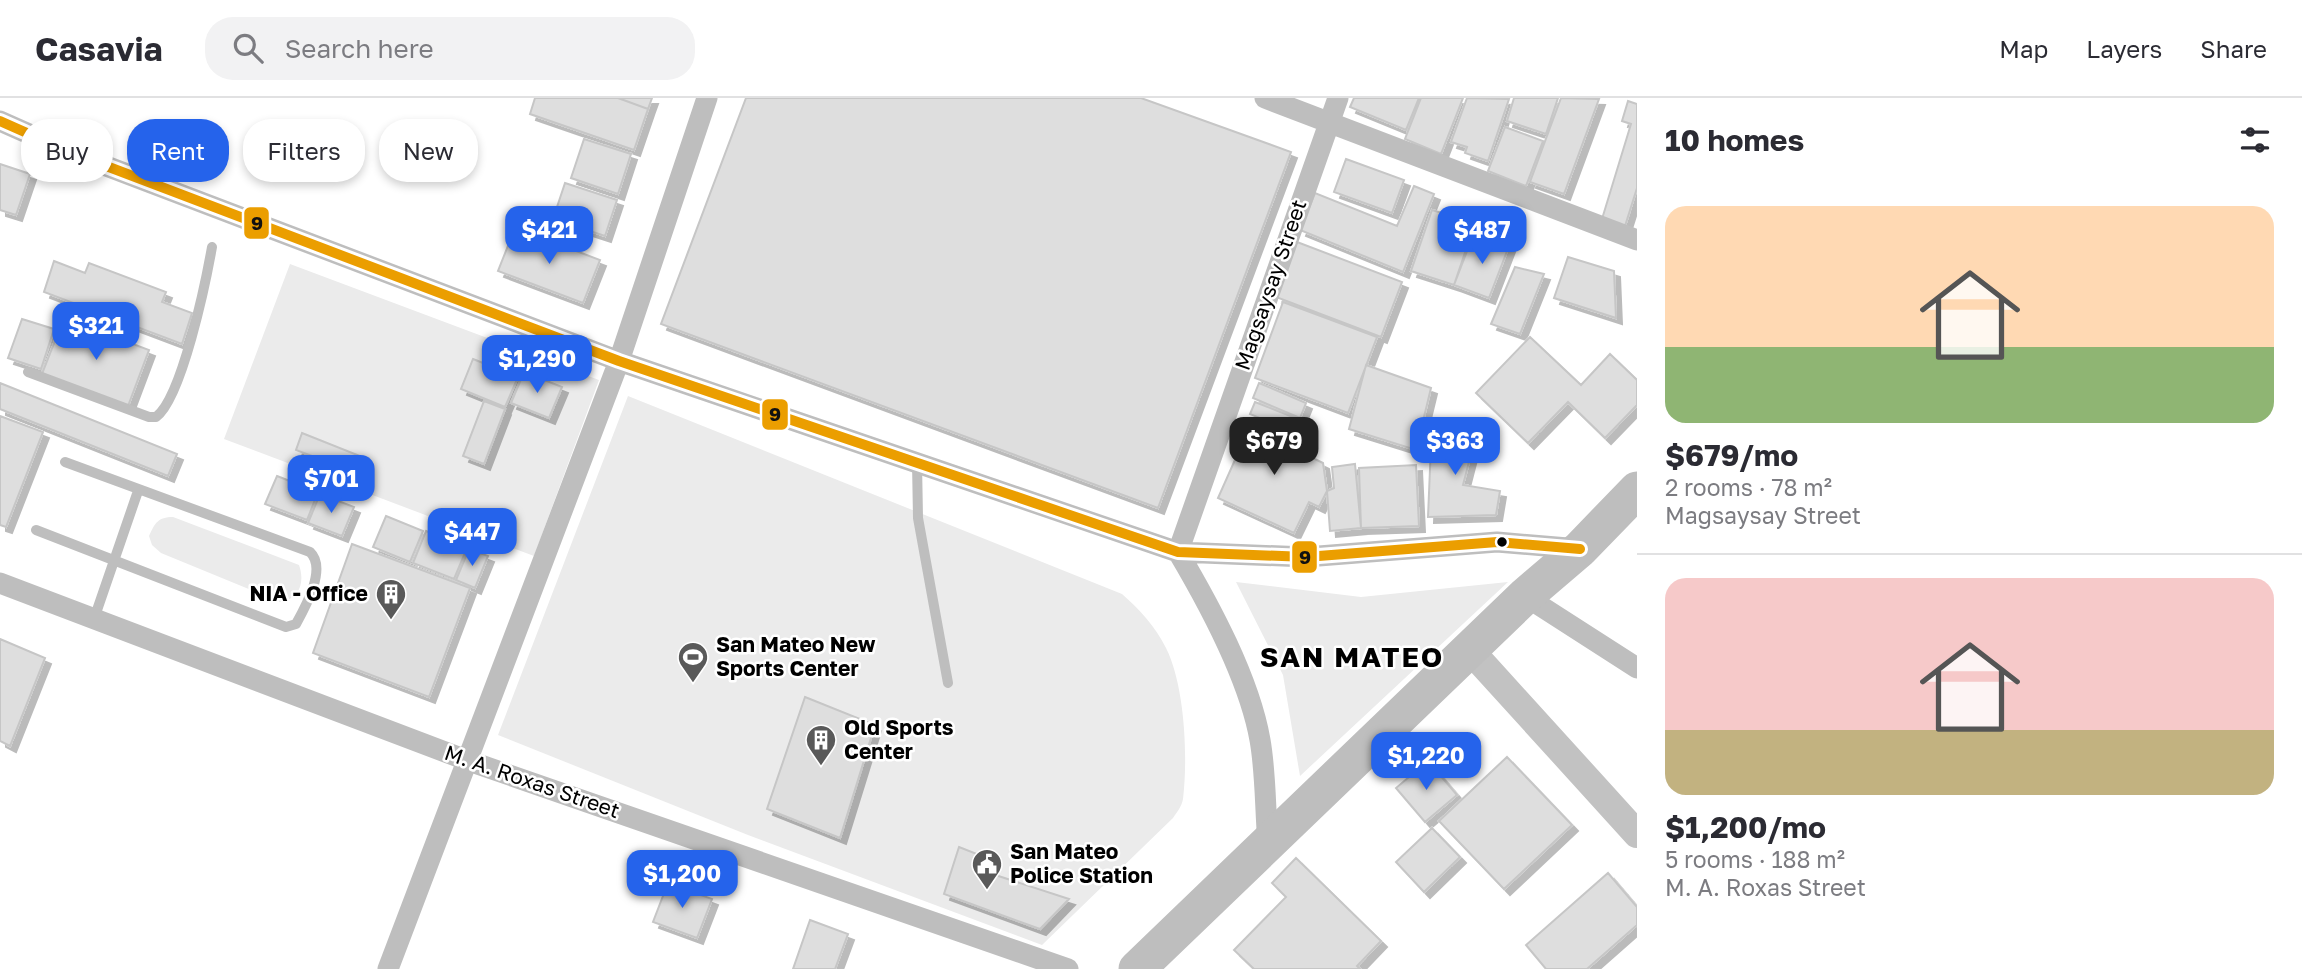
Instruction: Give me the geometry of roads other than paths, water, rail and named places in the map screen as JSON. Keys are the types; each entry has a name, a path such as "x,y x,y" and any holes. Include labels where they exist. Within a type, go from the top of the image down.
{"highway":[{"path":"1137,969 1469,649 1580,549 1637,490"}],"main road":[{"path":"1469,649 1637,834"}],"street":[{"path":"388,969 619,361 707,98"},
{"path":"1265,98 1637,240"},
{"name":"Magsaysay Street","path":"1178,552 1338,98"},
{"path":"0,121 72,153 619,361 1178,552 1306,557 1497,542 1580,549"},
{"path":"1178,552 1208,603 1255,719 1263,769 1268,843"},
{"name":"M. A. Roxas Street","path":"0,583 95,616 469,761 1068,969"},
{"path":"1525,596 1637,668"}],"lane":[{"path":"28,372 149,417 156,417 167,405 200,315 212,247"},
{"path":"36,530 286,627 296,624 300,616 317,571 315,557 310,552 65,462"},
{"path":"917,462 918,518 948,683"},
{"path":"95,616 138,491"}],"place":[{"name":"NIA - Office","path":"391,621"},
{"name":"San Mateo New Sports Center","path":"693,684"},
{"name":"Old Sports Center","path":"821,767"},
{"name":"San Mateo Police Station","path":"987,891"}],"district":[{"name":"SAN MATEO","path":"1352,657"}]}
